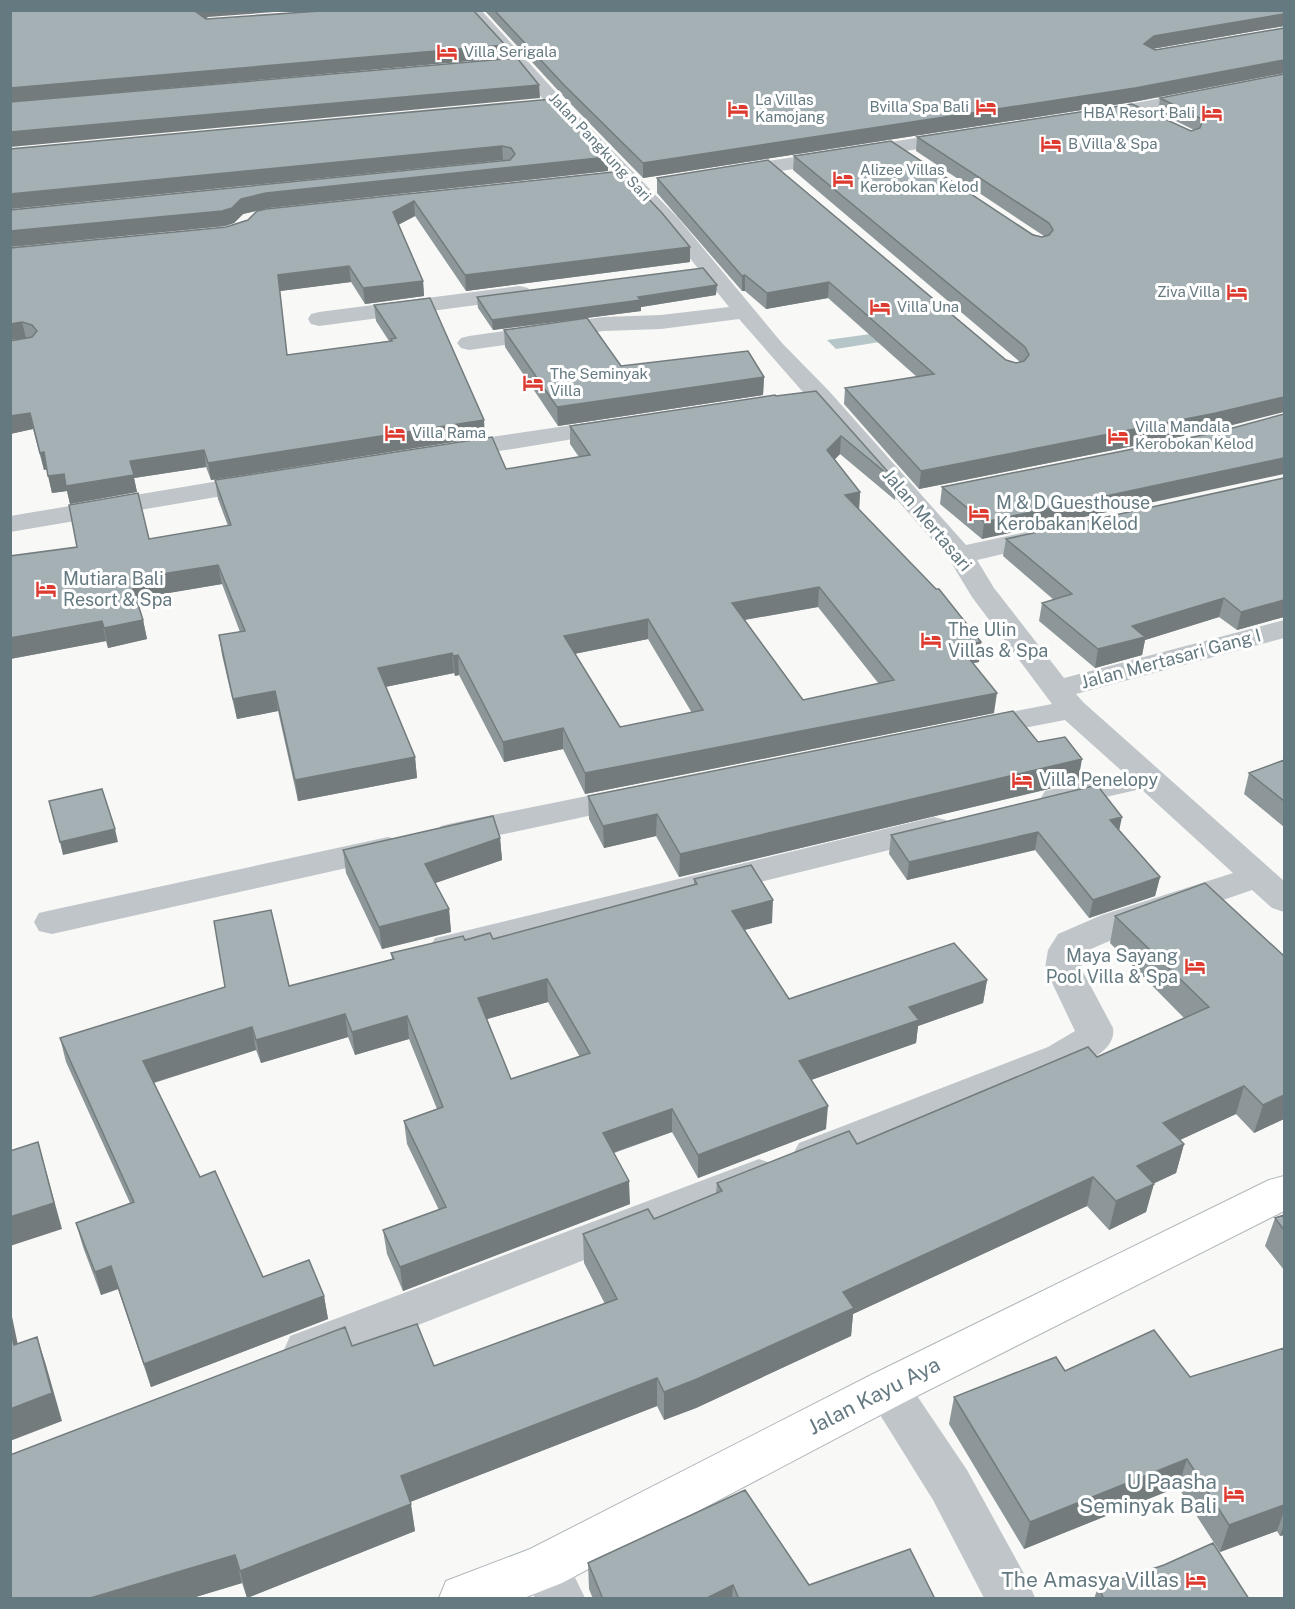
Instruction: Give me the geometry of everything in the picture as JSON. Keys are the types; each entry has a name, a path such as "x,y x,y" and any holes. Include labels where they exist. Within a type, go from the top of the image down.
{"main road":[{"name":"Jalan Kayu Aya","path":"464,1599 553,1583 887,1389 1284,1192"}],"street":[{"name":"Jalan Pangkung Sari","path":"472,10 523,63 557,104 672,222 808,397"},
{"path":"500,66 523,63"},
{"path":"1076,118 1284,80"},
{"path":"533,106 557,104"},
{"path":"1133,109 1161,123"},
{"path":"717,175 974,135"},
{"path":"895,148 914,161"},
{"path":"587,159 609,157"},
{"path":"774,167 792,182"},
{"path":"603,180 660,183"},
{"path":"686,272 709,268"},
{"path":"319,319 544,290"},
{"path":"469,343 603,324 661,322 744,312"},
{"name":"Jalan Mertasari","path":"808,397 922,497 982,591 1065,699 1270,888"},
{"path":"427,455 634,423"},
{"path":"10,524 288,477"},
{"path":"960,555 1073,530"},
{"name":"Jalan Mertasari Gang I","path":"944,735 1284,629"},
{"path":"1030,805 1149,777"},
{"path":"51,922 665,790"},
{"path":"416,956 962,821"},
{"path":"268,1365 1062,1058 1082,1047 1095,1036 1092,1021 1082,1007 1063,968 1066,950 1071,943 1115,924 1270,888"},
{"path":"887,1389 950,1485 1010,1599"}],"shaded area":[{"path":"878,333 886,341 836,349 827,340"}],"building":[{"path":"198,10 196,12 206,19 334,10 473,10 505,45 10,88 10,11"},
{"path":"494,10 1284,10 1284,14 1154,36 1144,44 1155,50 1284,28 1284,60 1135,88 643,163 564,85"},
{"path":"517,58 539,85 10,132 10,102"},
{"path":"1284,74 1284,397 1216,413 921,471 845,388 934,374 829,282 767,293 745,275 742,276 657,178 768,160 1006,360 1016,363 1024,361 1029,355 1025,347 794,156 891,141 1033,235 1042,237 1049,235 1053,230 1049,223 917,137 1132,104 1191,131 1200,128 1202,122 1200,118 1160,98"},
{"path":"552,99 608,157 266,193 241,199 232,208 222,211 10,231 10,210 510,160 515,154 511,148 502,146 10,194 10,149"},
{"path":"622,171 662,213 690,247 465,275 414,201 393,212 423,281 363,288 349,266 278,275 287,355 392,341 391,339 396,338 374,305 430,298 484,420 208,463 204,450 130,461 134,475 66,486 64,474 48,476 44,452 40,453 30,413 10,416 10,341 32,337 37,331 32,325 22,322 10,324 10,248 226,227 248,220 257,211 266,209"},
{"path":"703,268 717,285 638,297 641,300 492,320 477,297"},
{"path":"587,318 621,366 748,351 764,377 557,407 504,330"},
{"path":"816,391 897,482 841,436 827,450 860,492 845,495 936,589 939,589 981,642 959,646 997,693 585,773 563,728 503,742 458,655 453,656 452,653 378,668 415,757 295,780 275,691 233,699 219,635 245,631 218,565 130,579 143,620 104,628 102,621 10,638 10,556 77,547 69,505 138,493 149,539 231,525 215,480 492,437 506,469 590,455 570,426","holes":["819,587 894,680 803,700 732,603","648,619 703,710 620,727 564,636"]},
{"path":"1284,414 1284,458 984,522 942,487 1218,432"},
{"path":"1284,478 1284,600 1241,612 1224,598 1132,626 1145,637 1098,649 1042,603 1072,594 1006,539"},
{"path":"1013,711 1038,742 1065,737 1082,759 680,854 657,814 603,826 588,796"},
{"path":"1284,760 1284,801 1249,773"},
{"path":"1097,785 1122,817 1110,820 1160,877 1093,900 1038,832 909,862 891,835"},
{"path":"102,789 115,829 60,842 49,801"},
{"path":"493,816 500,838 425,864 449,909 379,927 343,850"},
{"path":"751,865 773,900 732,911 789,999 954,943 987,980 909,1007 919,1020 799,1061 828,1106 698,1155 672,1109 603,1133 629,1181 400,1267 383,1230 446,1207 404,1121 443,1107 407,1016 352,1032 345,1014 256,1040 252,1027 143,1061 200,1177 215,1171 263,1277 309,1260 324,1296 144,1364 111,1266 95,1272 76,1223 134,1202 60,1038 225,987 214,921 271,910 289,986 394,959 391,953 463,936 465,940 490,933 493,939 697,884 694,879","holes":["547,979 590,1053 511,1079 478,998"]},
{"path":"1205,883 1284,956 1284,1095 1263,1105 1244,1086 1163,1123 1184,1144 1137,1166 1154,1184 1116,1201 1093,1177 843,1292 854,1308 697,1379 664,1392 657,1378 401,1476 411,1504 240,1571 235,1555 87,1599 10,1599 10,1455 345,1327 352,1346 417,1324 434,1366 617,1299 583,1234 648,1209 654,1219 722,1191 717,1183 849,1131 857,1144 1088,1047 1097,1057 1209,1007 1115,916"},
{"path":"38,1142 54,1203 10,1217 10,1151"},
{"path":"1284,1215 1284,1230 1275,1218"},
{"path":"10,1328 14,1345 37,1337 52,1393 10,1409"},
{"path":"1154,1330 1190,1377 1284,1348 1284,1505 1229,1525 1187,1459 1030,1522 954,1397 1056,1357 1065,1371"},
{"path":"745,1490 809,1585 910,1549 935,1599 739,1599 733,1585 705,1599 603,1599 588,1563"},
{"path":"1213,1543 1249,1599 1104,1599 1098,1587 1164,1565"}],"place":[{"name":"Villa Serigala","path":"447,52"},
{"name":"Bvilla Spa Bali","path":"986,107"},
{"name":"La Villas Kamojang","path":"738,109"},
{"name":"HBA Resort Bali","path":"1212,113"},
{"name":"B Villa & Spa","path":"1051,144"},
{"name":"Alizee Villas Kerobokan Kelod","path":"843,179"},
{"name":"Ziva Villa","path":"1237,292"},
{"name":"Villa Una","path":"880,307"},
{"name":"The Seminyak Villa","path":"533,383"},
{"name":"Villa Rama","path":"395,433"},
{"name":"Villa Mandala Kerobokan Kelod","path":"1118,436"},
{"name":"M & D Guesthouse Kerobakan Kelod","path":"979,513"},
{"name":"Mutiara Bali Resort & Spa","path":"46,589"},
{"name":"The Ulin Villas & Spa","path":"931,640"},
{"name":"Villa Penelopy","path":"1022,780"},
{"name":"Maya Sayang Pool Villa & Spa","path":"1195,966"},
{"name":"U Paasha Seminyak Bali","path":"1234,1494"},
{"name":"The Amasya Villas","path":"1196,1580"}]}
